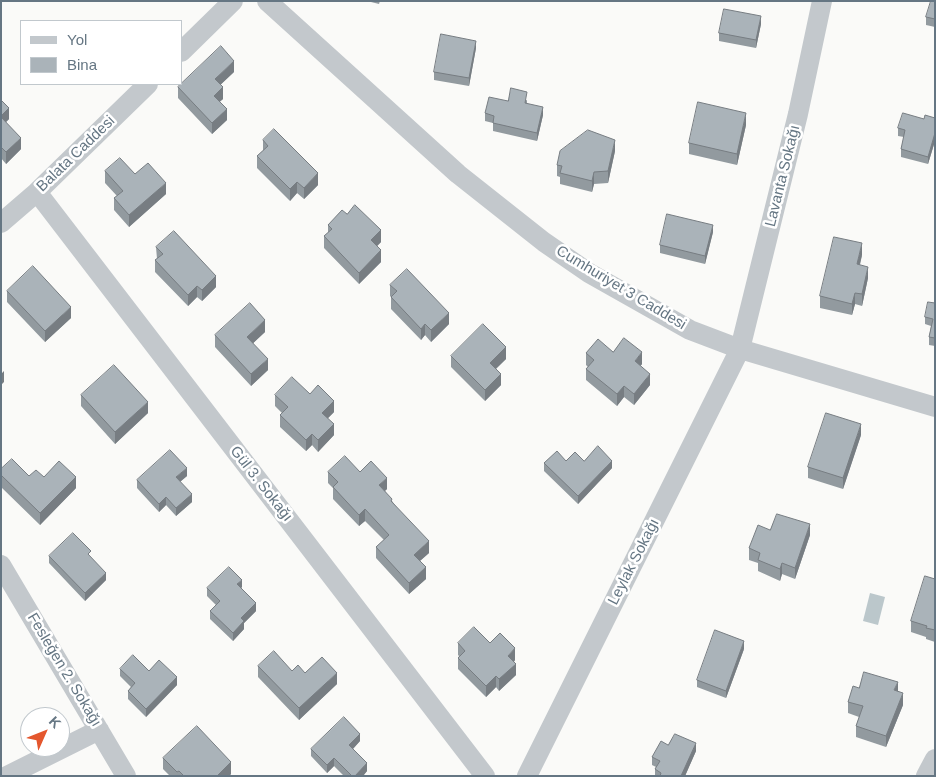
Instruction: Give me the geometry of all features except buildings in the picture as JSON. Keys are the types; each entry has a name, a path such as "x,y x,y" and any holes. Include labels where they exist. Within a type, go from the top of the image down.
{"street":[{"path":"182,51 233,1"},
{"name":"Cumhuriyet 3 Caddesi","path":"267,1 458,174 544,242 589,273 690,330 740,349 935,407"},
{"name":"Lavanta Sokağı","path":"740,349 798,114 822,1"},
{"name":"Balata Caddesi","path":"1,223 37,192 147,85"},
{"name":"Gül 3. Sokağı","path":"37,192 485,776"},
{"name":"Leylak Sokağı","path":"527,776 740,349"},
{"name":"Fesleğen 2. Sokağı","path":"1,565 126,776"},
{"path":"7,776 99,730"},
{"path":"926,776 935,759"}],"shaded area":[{"path":"870,593 885,597 878,625 863,621"}]}
